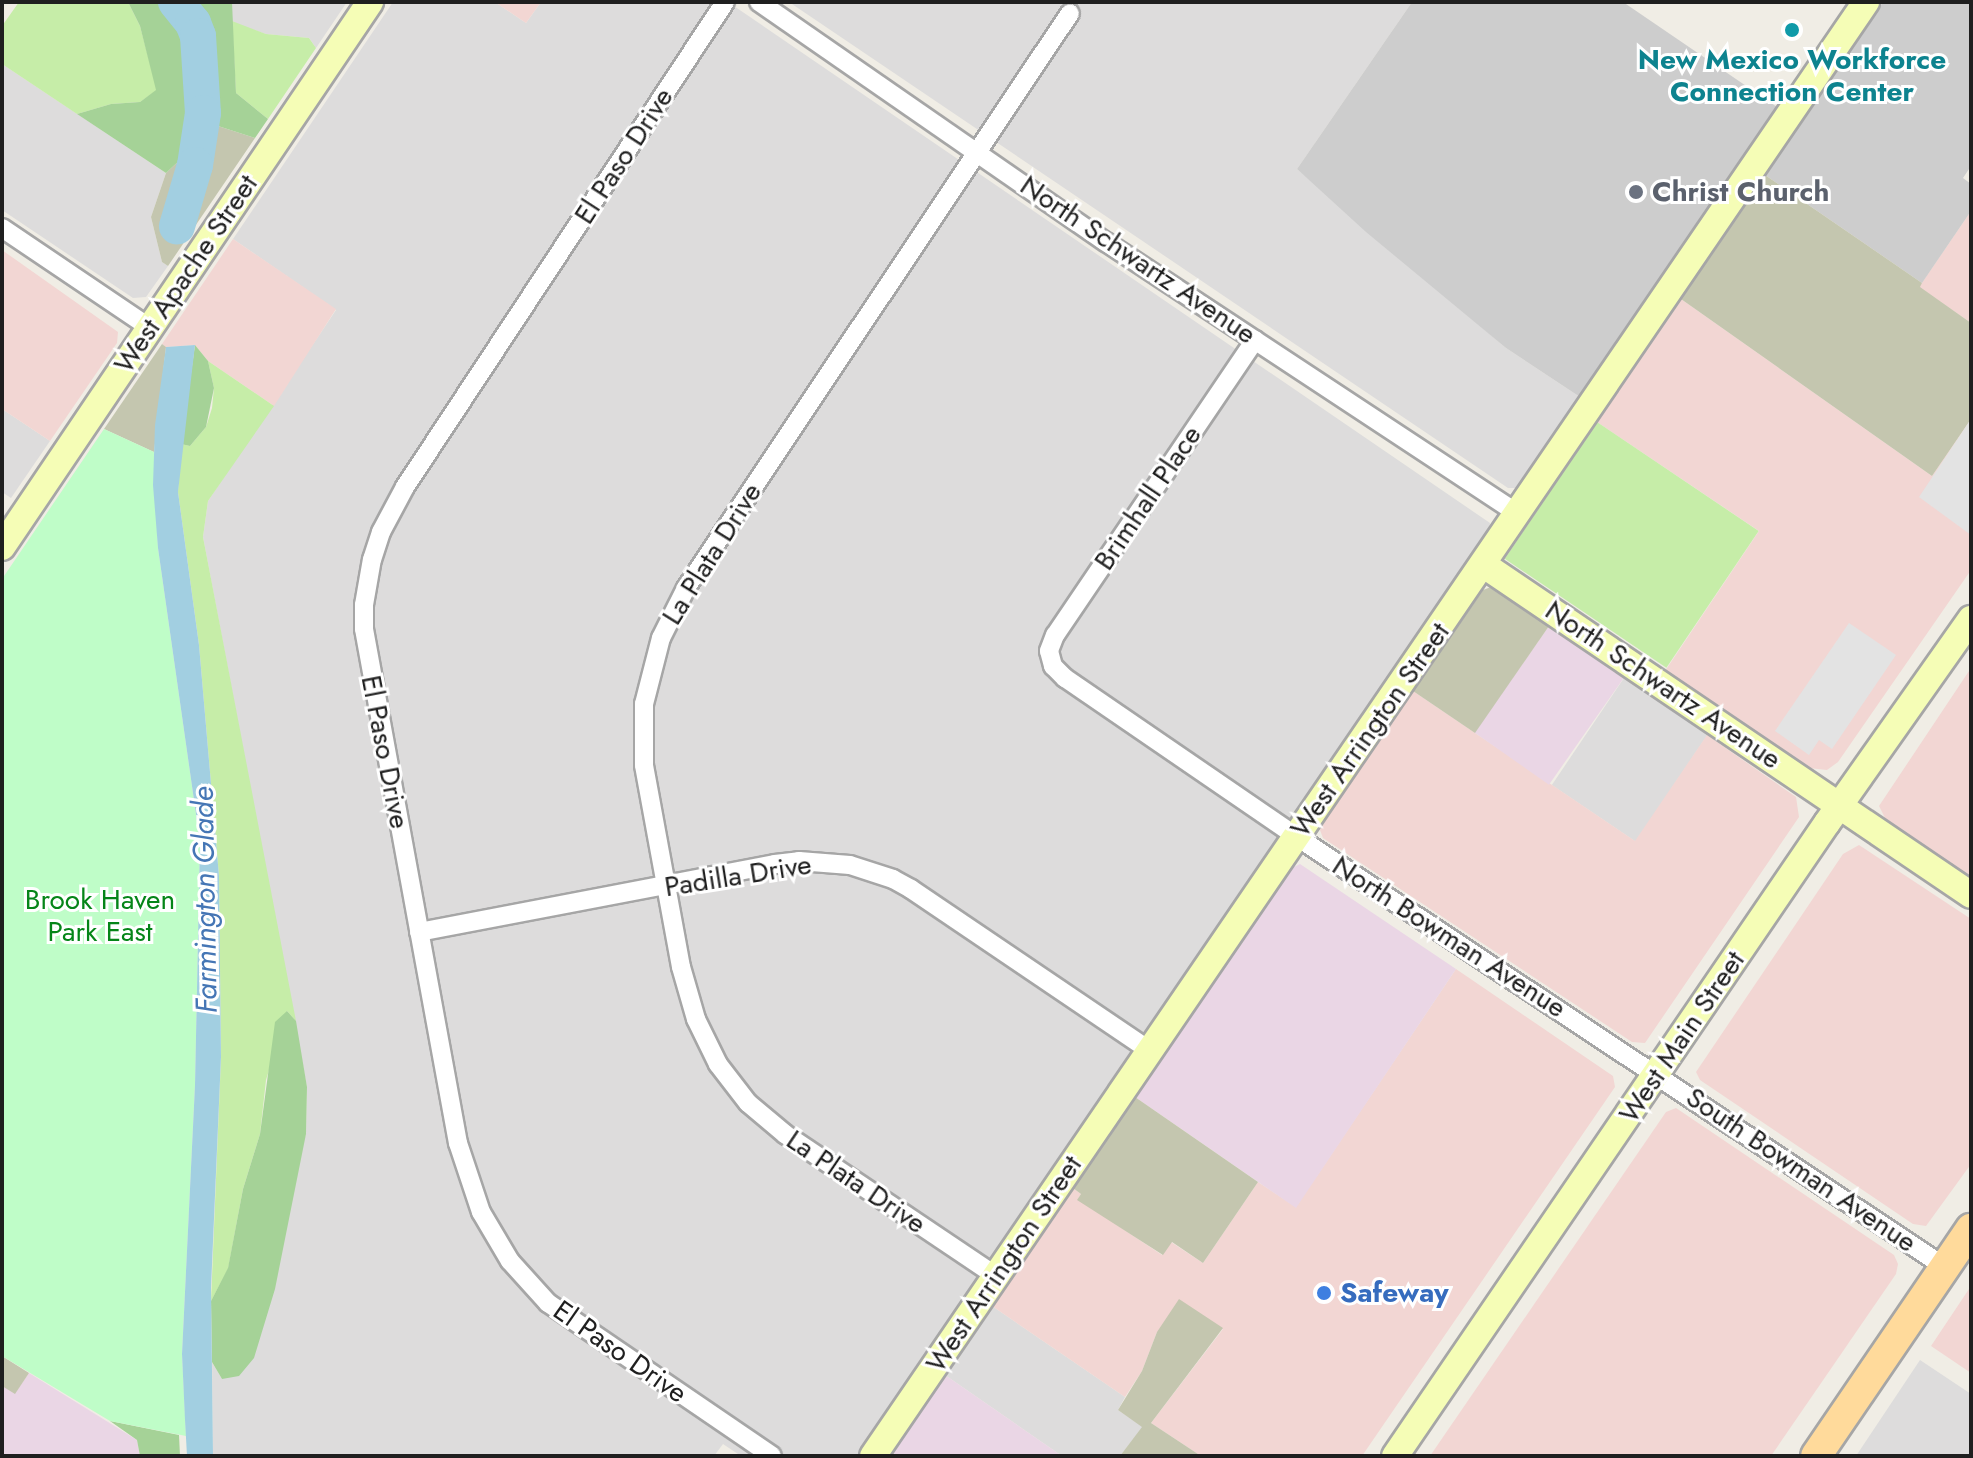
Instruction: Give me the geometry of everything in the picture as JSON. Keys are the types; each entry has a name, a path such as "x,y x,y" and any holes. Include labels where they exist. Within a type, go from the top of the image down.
{"main road":[{"path":"1816,1456 1971,1229"}],"street":[{"name":"West Apache Street","path":"2,547 370,2"},
{"name":"El Paso Drive","path":"725,2 405,487 381,532 366,588 364,629 465,1168 481,1212 510,1261 568,1318 772,1456"},
{"name":"North Schwartz Avenue","path":"759,2 1255,340 1518,514"},
{"name":"West Arrington Street","path":"873,1456 1866,2"},
{"name":"La Plata Drive","path":"996,1276 785,1134 748,1103 718,1064 696,1019 665,887 644,765 643,737 648,681 661,638 686,588 1070,13"},
{"path":"2,228 150,328"},
{"name":"Brimhall Place","path":"1050,659 1049,651 1055,635 1255,340"},
{"name":"North Schwartz Avenue","path":"1484,565 1971,895"},
{"name":"West Main Street","path":"1395,1456 1971,619"},
{"name":"North Bowman Avenue","path":"1050,659 1065,678 1297,837 1657,1073"},
{"name":"Padilla Drive","path":"419,932 799,861 850,865 875,872 911,889 1150,1051"},
{"name":"South Bowman Avenue","path":"1657,1073 1945,1267"}],"shaded area":[{"path":"232,2 347,2 316,48 309,38 266,34 239,25 232,21"},
{"path":"393,2 495,2 526,23 541,2 728,2 1490,523 1489,531 857,1456 741,1456 723,1444 714,1456 213,1456 212,1362 222,1379 306,1134 307,1087 203,537 208,501 336,310 233,239"},
{"path":"495,2 541,2 526,23"},
{"path":"789,2 1412,2 1297,169 1506,348 1580,397 1518,488 1508,488"},
{"path":"1412,2 1623,2 1777,107 1580,397 1506,348 1366,232 1297,169"},
{"path":"1883,2 1971,2 1971,166 1963,178 1971,184 1971,211 1922,283 1765,175"},
{"path":"2,64 166,173 151,217 162,262 168,266 146,297 133,298 2,210"},
{"path":"218,126 255,138 168,266 162,262 151,217 166,173 182,158 166,228 189,227 207,156 207,136"},
{"path":"1765,175 1922,283 1920,287 1971,323 1971,419 1932,476 1681,299"},
{"path":"1971,211 1971,323 1919,287"},
{"path":"233,239 336,309 274,406 208,361 195,345 166,347 162,344"},
{"path":"2,250 118,332 117,343 50,441 2,409"},
{"path":"1681,299 1932,476 1971,419 1971,570 1838,762 1827,770 1809,768 1665,671 1759,531 1597,422"},
{"path":"162,344 166,347 154,452 104,429"},
{"path":"2,409 50,441 11,498 2,492"},
{"path":"1971,419 1971,535 1919,497"},
{"path":"1491,587 1549,626 1475,733 1413,691 1483,590"},
{"path":"1849,623 1896,655 1832,749 1819,740 1809,755 1775,731"},
{"path":"1549,626 1624,678 1549,785 1474,732"},
{"path":"1971,668 1971,878 1886,820 1879,806"},
{"path":"1624,678 1708,734 1636,841 1552,785"},
{"path":"1413,691 1635,841 1707,735 1796,797 1799,817 1645,1043 1632,1042 1323,838 1320,830 1324,822"},
{"path":"1859,845 1971,919 1971,1164 1926,1226 1913,1224 1700,1080 1696,1072 1843,854"},
{"path":"1300,864 1456,969 1296,1208 1135,1097 1292,868"},
{"path":"1456,969 1613,1076 1615,1087 1362,1456 1201,1456 1151,1423 1223,1329 1157,1332 1142,1371 1125,1397 992,1306 1073,1188 1081,1194 1078,1199 1162,1255 1171,1242 1203,1263 1258,1182 1296,1207"},
{"path":"1135,1097 1258,1182 1203,1263 1172,1242 1163,1255 1077,1200 1081,1194 1073,1188"},
{"path":"1676,1108 1894,1255 1898,1264 1896,1274 1771,1456 1430,1456 1666,1112"},
{"path":"1971,1286 1971,1373 1931,1346"},
{"path":"1179,1299 1223,1328 1151,1423 1201,1456 1120,1456 1142,1427 1118,1410 1142,1371 1157,1332"},
{"path":"992,1306 1125,1397 1118,1410 1143,1427 1120,1456 1062,1456 945,1375"},
{"path":"2,1356 29,1373 15,1394 2,1386"},
{"path":"1920,1360 1971,1394 1971,1456 1856,1456"},
{"path":"29,1373 137,1440 140,1456 2,1456 2,1386 15,1393"},
{"path":"945,1375 1062,1456 890,1456"}],"green space":[{"path":"19,2 128,2 140,26 157,90 140,102 111,104 77,114 2,64 2,26"},
{"path":"128,2 165,2 188,38 187,117 182,158 166,173 77,114 111,104 140,102 156,90 140,26"},
{"path":"186,2 232,2 236,93 268,119 255,138 218,126 207,136 213,74 207,26"},
{"path":"232,21 266,34 309,38 316,48 268,119 236,93"},
{"path":"195,345 208,361 214,388 206,427 190,446 181,444"},
{"path":"208,361 274,406 208,501 203,537 296,1021 287,1011 266,1080 260,1134 243,1189 228,1269 211,1301 221,1057 219,876 199,645 178,492 181,444 190,446 206,427 212,408 214,388"},
{"path":"1597,422 1759,531 1666,668 1505,559"},
{"name":"Brook Haven Park East","path":"104,429 154,452 158,548 200,842 195,1085 182,1354 186,1436 110,1421 2,1356 2,579"},
{"path":"287,1011 296,1021 307,1087 306,1134 275,1289 254,1358 239,1376 222,1379 212,1362 211,1301 228,1268 243,1189 260,1134 275,1022"},
{"path":"110,1421 179,1435 180,1456 140,1456 137,1440"}],"sand":[{"path":"165,2 186,2 207,26 213,74 207,122 207,155 189,227 166,229 182,158 188,84 187,38"}],"water":[{"path":"195,345 178,492 199,645 219,876 221,1057 211,1288 213,1456 187,1456 182,1354 195,1085 200,842 158,548 153,485 155,425 166,347"}],"waterway":[{"name":"Farmington Glade","path":"176,2 193,23 198,36 203,113 195,165 177,226"}],"place":[{"name":"New Mexico Workforce Connection Center","path":"1792,30"},
{"name":"Christ Church","path":"1636,192"},
{"name":"Safeway","path":"1324,1293"}]}
